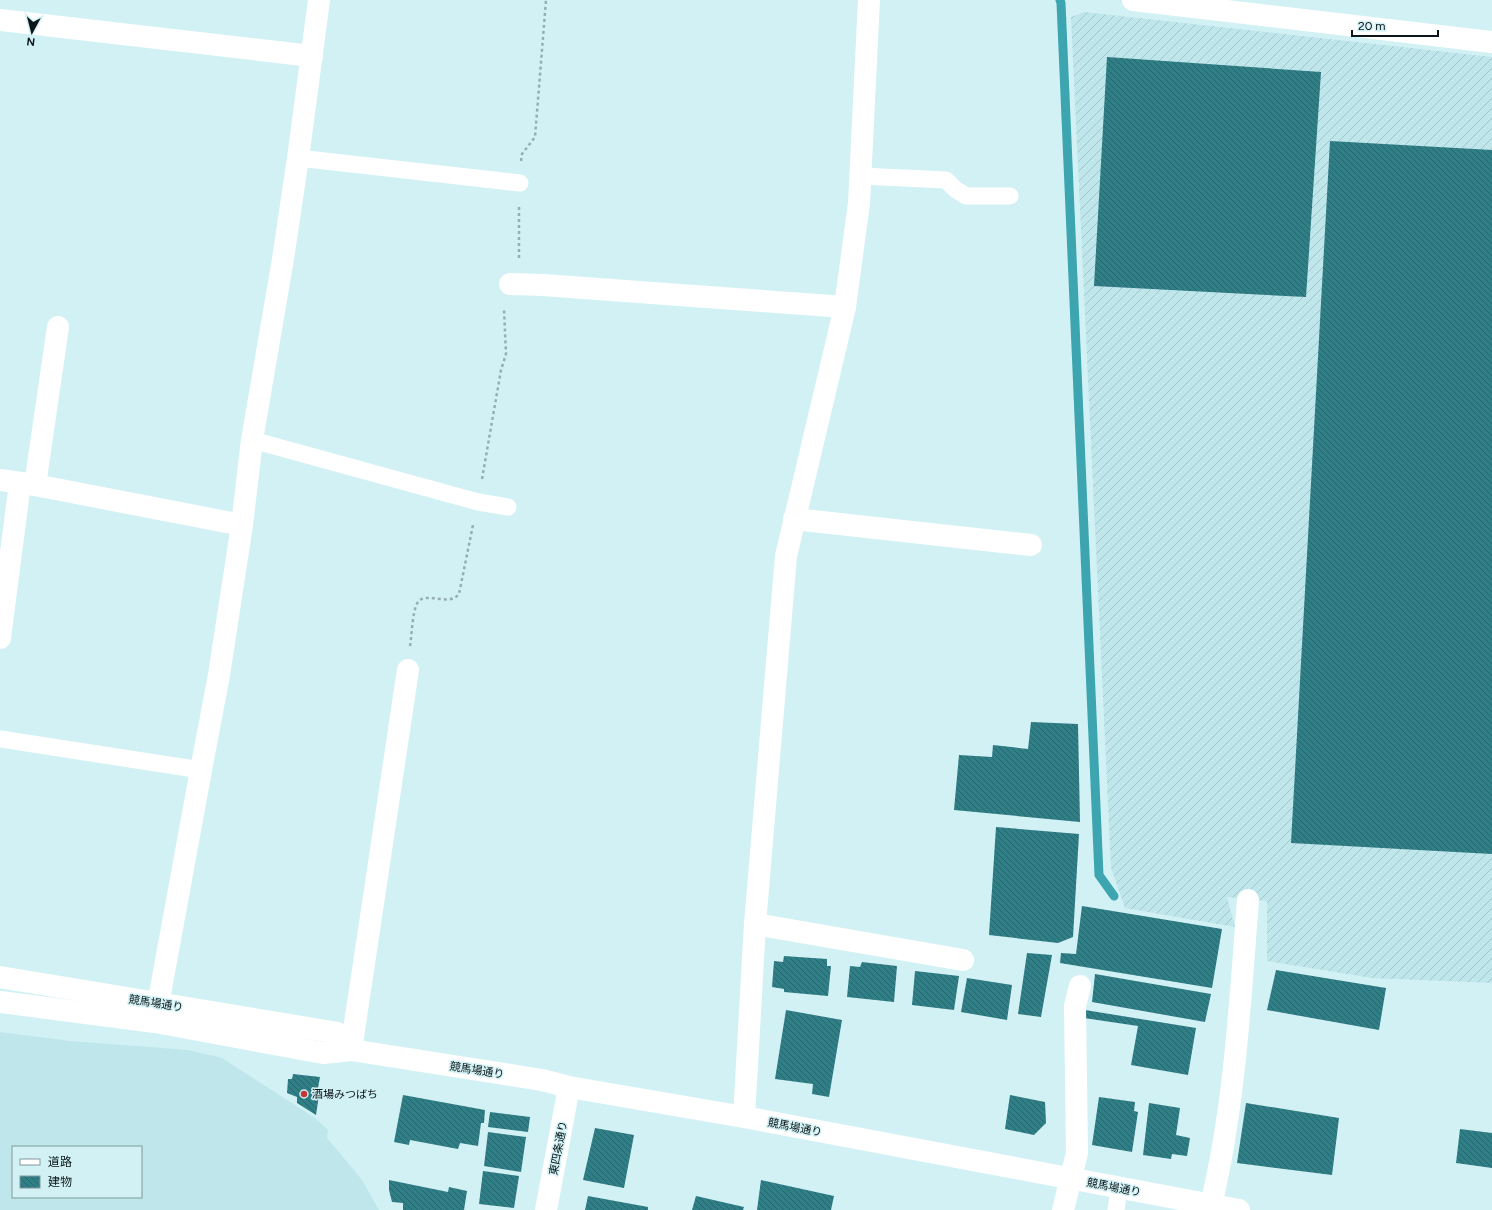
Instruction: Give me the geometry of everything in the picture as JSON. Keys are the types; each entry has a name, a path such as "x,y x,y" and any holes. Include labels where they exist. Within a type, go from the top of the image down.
{"street":[{"path":"156,1013 200,770 219,675 242,525 252,440 283,259 298,158 319,0"},
{"path":"744,1118 755,924 786,556 845,306 859,203 869,0"},
{"path":"1133,0 1492,42"},
{"path":"0,20 312,56"},
{"path":"510,284 845,306"},
{"path":"0,638 18,483 58,327"},
{"path":"18,483 242,525"},
{"path":"794,519 1031,546"},
{"path":"351,1050 408,670"},
{"path":"1211,1205 1218,1178 1236,1058 1248,900"},
{"path":"755,924 963,960"},
{"name":"競馬場通り","path":"0,977 323,1053 351,1050 542,1080 570,1087 1239,1210"},
{"path":"1063,1210 1077,1154 1076,1006 1080,986"},
{"name":"競馬場通り","path":"0,1002 156,1013"},
{"name":"東四条通り","path":"546,1210 570,1087"}],"lane":[{"path":"298,158 520,183"},
{"path":"861,176 946,180 955,189 966,196 1010,196"},
{"path":"252,440 478,502 508,507"},
{"path":"0,740 200,770"},
{"path":"1116,1210 1119,1188"}],"path":[{"path":"520,183 522,154 535,137 546,0"},
{"path":"408,670 415,609 418,601 423,598 449,599 456,597 459,594 478,502 497,390"}],"shaded area":[{"path":"1084,12 1492,57 1492,983 1372,978 1267,961 1267,901 1227,897 1235,927 1125,908 1111,868 1071,17"},
{"path":"0,1032 70,1041 188,1050 222,1058 315,1118 328,1130 327,1138 362,1180 379,1210 0,1210"}],"building":[{"path":"1107,57 1321,72 1306,297 1094,286"},
{"path":"1330,141 1492,150 1492,854 1291,843"},
{"path":"1031,722 1078,724 1080,822 954,810 959,755 992,757 993,745 1028,749"},
{"path":"996,827 1079,834 1073,937 1058,943 989,935"},
{"path":"1082,906 1222,929 1212,988 1060,963 1061,953 1076,954"},
{"path":"1027,953 1052,955 1041,1017 1018,1014"},
{"path":"784,956 827,959 827,966 831,966 828,996 784,992 784,989 772,987 774,961 783,962"},
{"path":"862,962 897,966 894,1002 847,997 850,966 860,967"},
{"path":"1276,970 1386,988 1379,1030 1267,1010"},
{"path":"915,971 959,976 954,1010 912,1005"},
{"path":"1095,974 1211,994 1205,1022 1092,1002"},
{"path":"967,978 1012,985 1007,1020 961,1012"},
{"path":"786,1010 842,1020 829,1097 812,1094 813,1084 775,1079"},
{"path":"1085,1010 1196,1028 1188,1075 1131,1065 1138,1026 1084,1018"},
{"name":"酒場みつばち","path":"293,1074 320,1077 317,1094 319,1095 316,1115 297,1103 297,1097 287,1093 288,1079 292,1079"},
{"path":"403,1095 485,1110 484,1123 481,1123 478,1146 460,1143 458,1149 410,1140 409,1145 394,1142"},
{"path":"1010,1095 1045,1102 1046,1123 1034,1135 1005,1129"},
{"path":"1099,1097 1135,1102 1134,1111 1138,1112 1132,1152 1092,1145"},
{"path":"1149,1103 1180,1108 1176,1135 1190,1138 1187,1156 1172,1154 1171,1159 1143,1155"},
{"path":"1246,1103 1339,1118 1332,1175 1237,1163"},
{"path":"490,1112 530,1117 528,1132 488,1127"},
{"path":"595,1128 634,1135 624,1188 583,1180"},
{"path":"1460,1129 1492,1133 1492,1168 1456,1163"},
{"path":"488,1132 526,1137 521,1172 484,1166"},
{"path":"483,1171 519,1176 514,1208 479,1204"},
{"path":"389,1180 448,1192 449,1187 467,1191 464,1210 403,1210 403,1203 392,1202 389,1190"},
{"path":"761,1180 834,1196 831,1210 757,1210"},
{"path":"588,1196 648,1207 648,1210 585,1210"},
{"path":"696,1196 744,1207 743,1210 692,1210"}],"waterway":[{"path":"1060,0 1099,875 1114,896"}],"place":[{"name":"酒場みつばち","path":"304,1094"}]}
